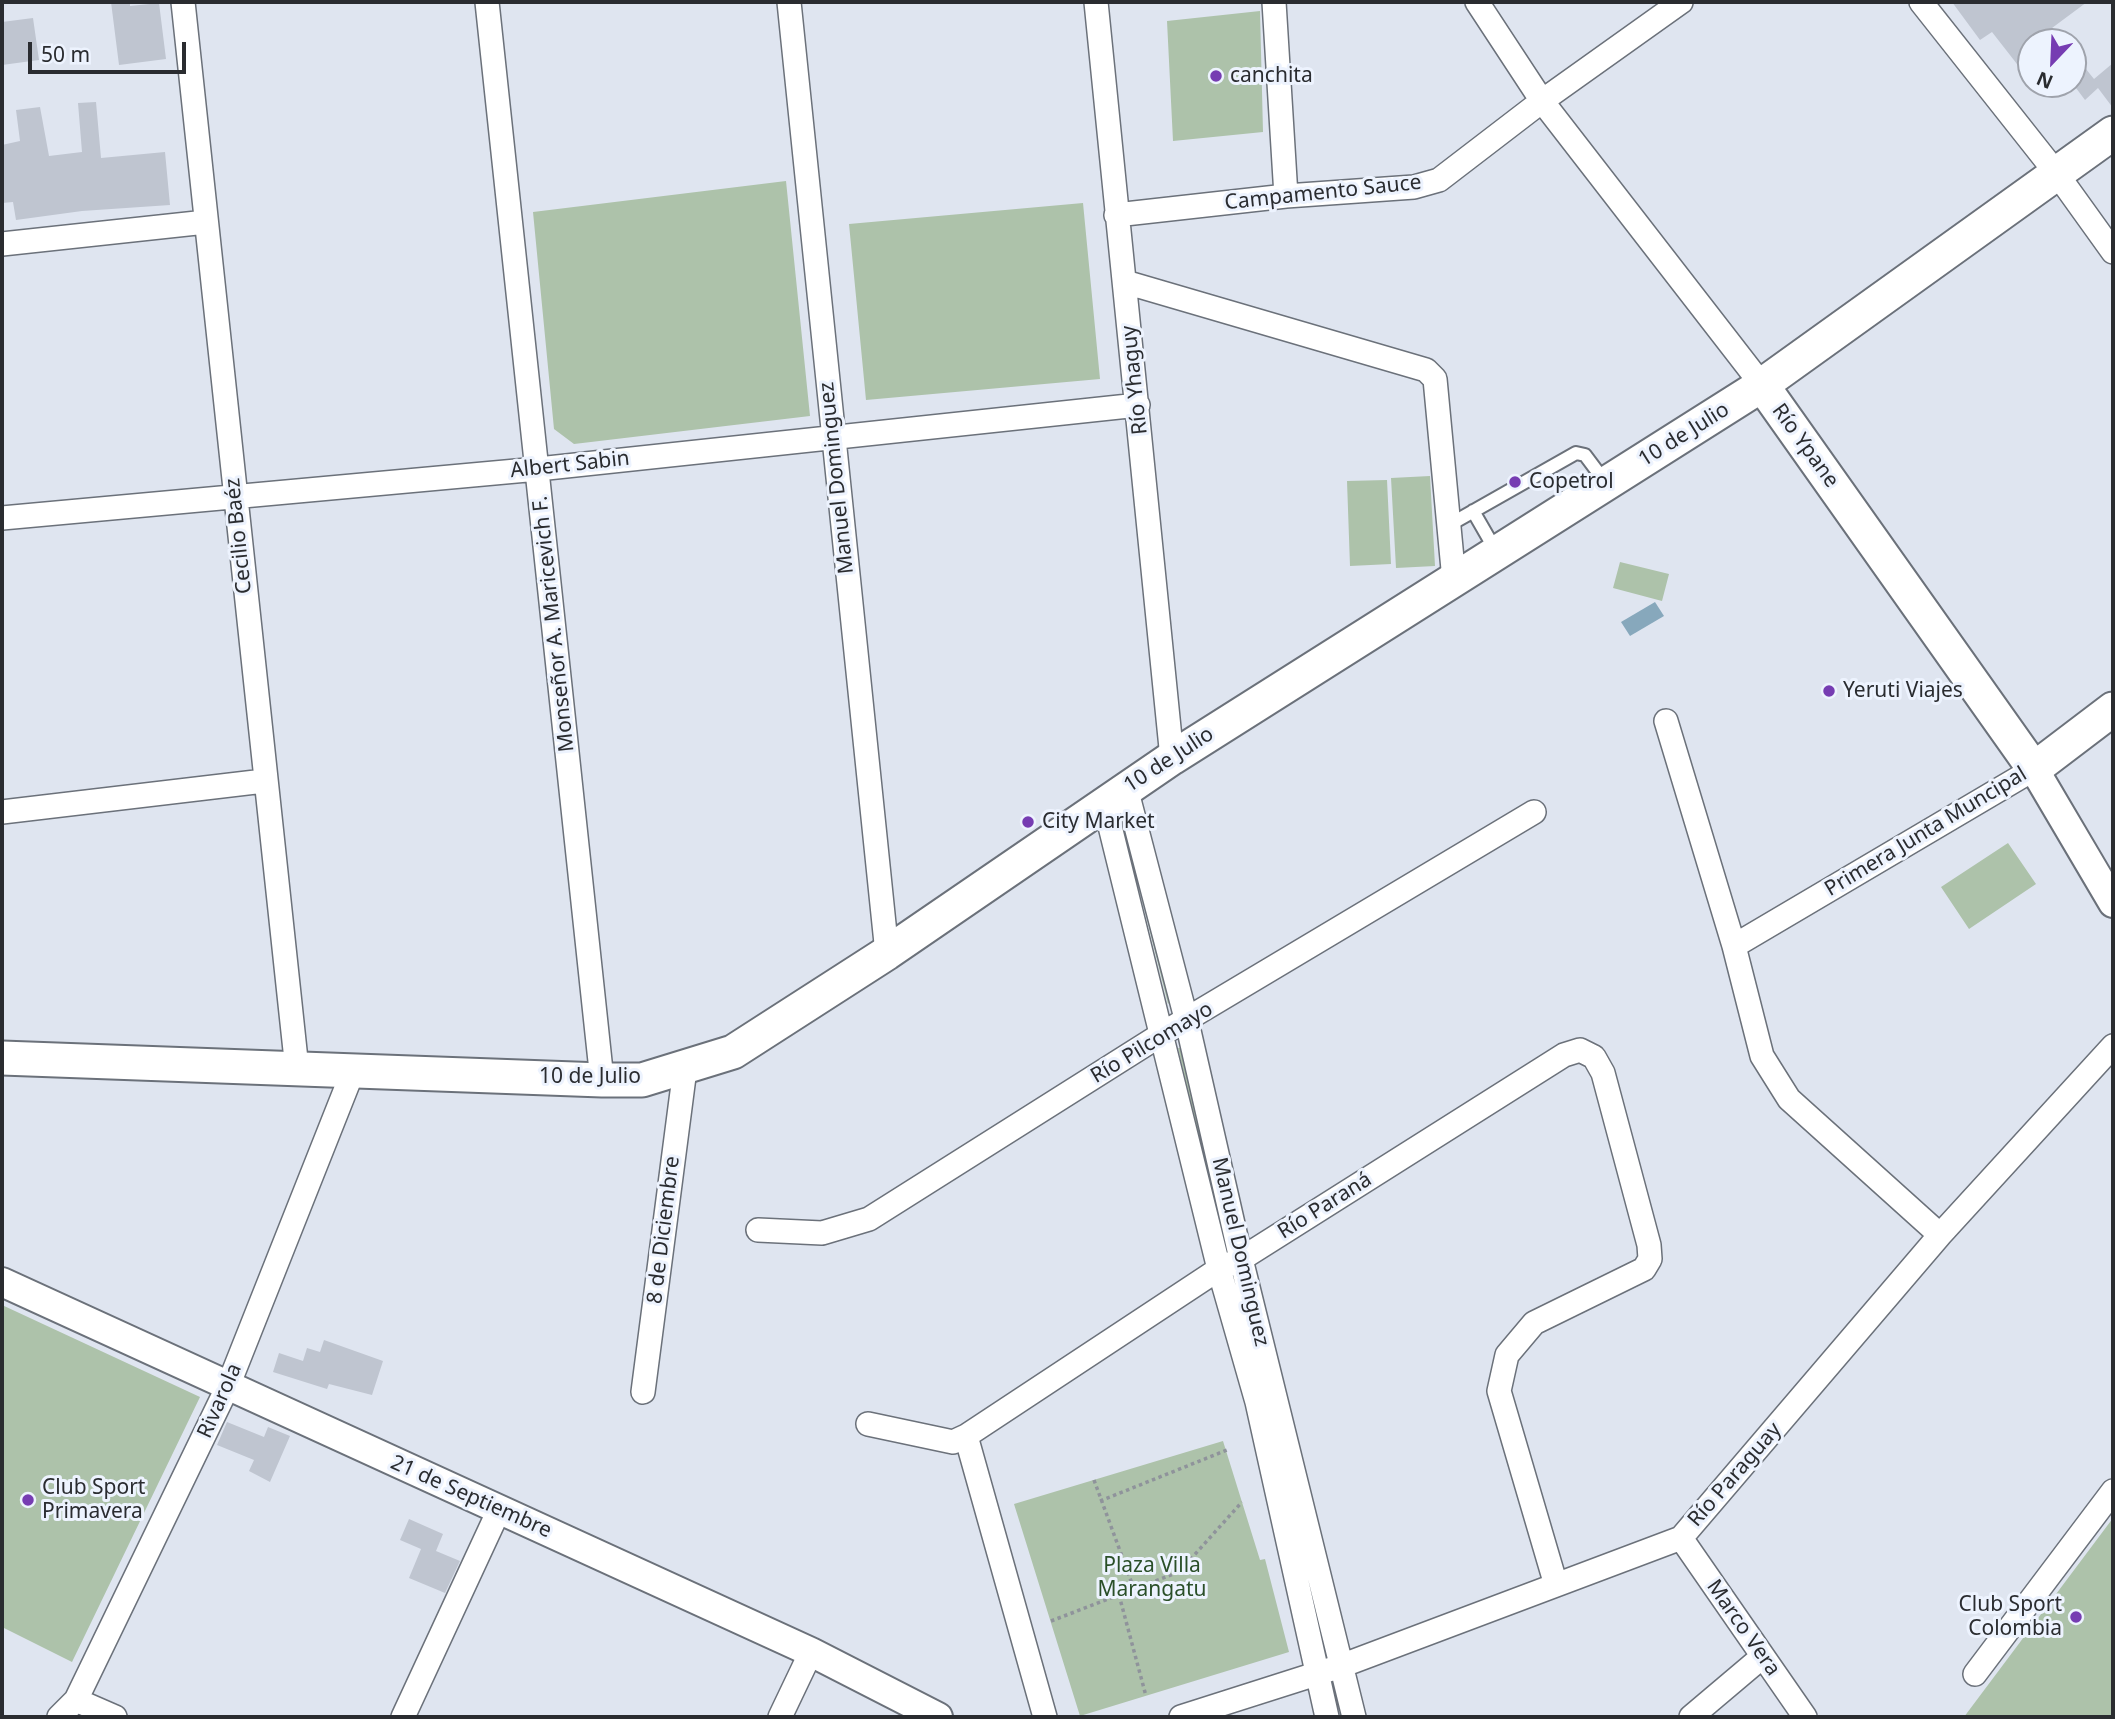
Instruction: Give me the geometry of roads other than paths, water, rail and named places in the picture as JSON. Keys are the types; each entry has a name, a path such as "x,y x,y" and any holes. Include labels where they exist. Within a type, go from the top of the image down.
{"main road":[{"name":"10 de Julio","path":"2,1058 642,1080 685,1069 733,1052 887,953 1171,758 1762,385 2113,133"},
{"name":"Río Ypane","path":"1762,385 2034,769"},
{"name":"Primera Junta Muncipal","path":"2034,769 2113,709"}],"street":[{"name":"Cecilio Baéz","path":"183,2 264,781 297,1069"},
{"name":"Monseñor A. Maricevich F.","path":"487,2 602,1080"},
{"name":"Manuel Dominguez","path":"789,2 887,953"},
{"name":"Río Yhaguy","path":"1096,2 1171,758"},
{"path":"1274,2 1286,196"},
{"name":"Río Ypane","path":"1477,2 1542,101 1762,385"},
{"name":"Campamento Sauce","path":"1116,215 1286,196 1415,187 1439,180 1542,101 1681,2"},
{"path":"1921,2 2057,174 2113,252"},
{"path":"2,244 206,222"},
{"path":"1125,282 1426,370 1435,379 1454,580"},
{"name":"Albert Sabin","path":"2,519 538,469 1138,405"},
{"path":"1666,721 1734,946 1762,1056 1789,1099 1940,1235"},
{"name":"Río Ypane","path":"2034,769 2113,903"},
{"name":"Primera Junta Muncipal","path":"1734,946 2034,769"},
{"path":"2,812 264,781"},
{"name":"Manuel Dominguez","path":"1115,795 1187,1022 1241,1259 1354,1717"},
{"name":"Manuel Dominguez","path":"1115,795 1162,1034 1219,1269 1257,1402 1327,1717"},
{"name":"Río Pilcomayo","path":"758,1230 822,1233 869,1219 1162,1034 1187,1022 1534,812"},
{"name":"Río Paraguay","path":"1181,1717 1316,1674 1681,1538 1940,1235 2113,1046"},
{"name":"Río Paraná","path":"966,1436 1219,1269 1241,1259 1564,1055 1580,1050 1594,1057 1603,1073 1649,1245 1650,1259 1644,1269 1534,1323 1507,1354 1499,1391 1556,1585"},
{"name":"8 de Diciembre","path":"643,1392 685,1069"},
{"name":"Rivarola","path":"59,1717 76,1700 228,1386 353,1071"},
{"name":"21 de Septiembre","path":"2,1282 811,1652 938,1717"},
{"path":"868,1424 953,1442 966,1436 1045,1717"},
{"path":"1975,1674 2113,1491"},
{"path":"403,1717 499,1510"},
{"name":"Marco Vera","path":"1681,1538 1805,1717"},
{"path":"780,1717 811,1652"},
{"path":"1691,1717 1762,1657"},
{"path":"76,1700 115,1717"}],"lane":[{"path":"1449,525 1576,453 1585,455 1607,483"},
{"path":"1473,511 1496,552"}],"water":[{"path":"1655,602 1664,616 1630,636 1621,622"}],"place":[{"name":"canchita","path":"1216,76"},
{"name":"Copetrol","path":"1515,482"},
{"name":"Yeruti Viajes","path":"1829,691"},
{"name":"City Market","path":"1028,822"},
{"name":"Club Sport Primavera","path":"28,1500"},
{"name":"Club Sport Colombia","path":"2076,1617"}],"park label":[{"name":"Plaza Villa Marangatu","path":"1152,1578"}]}
